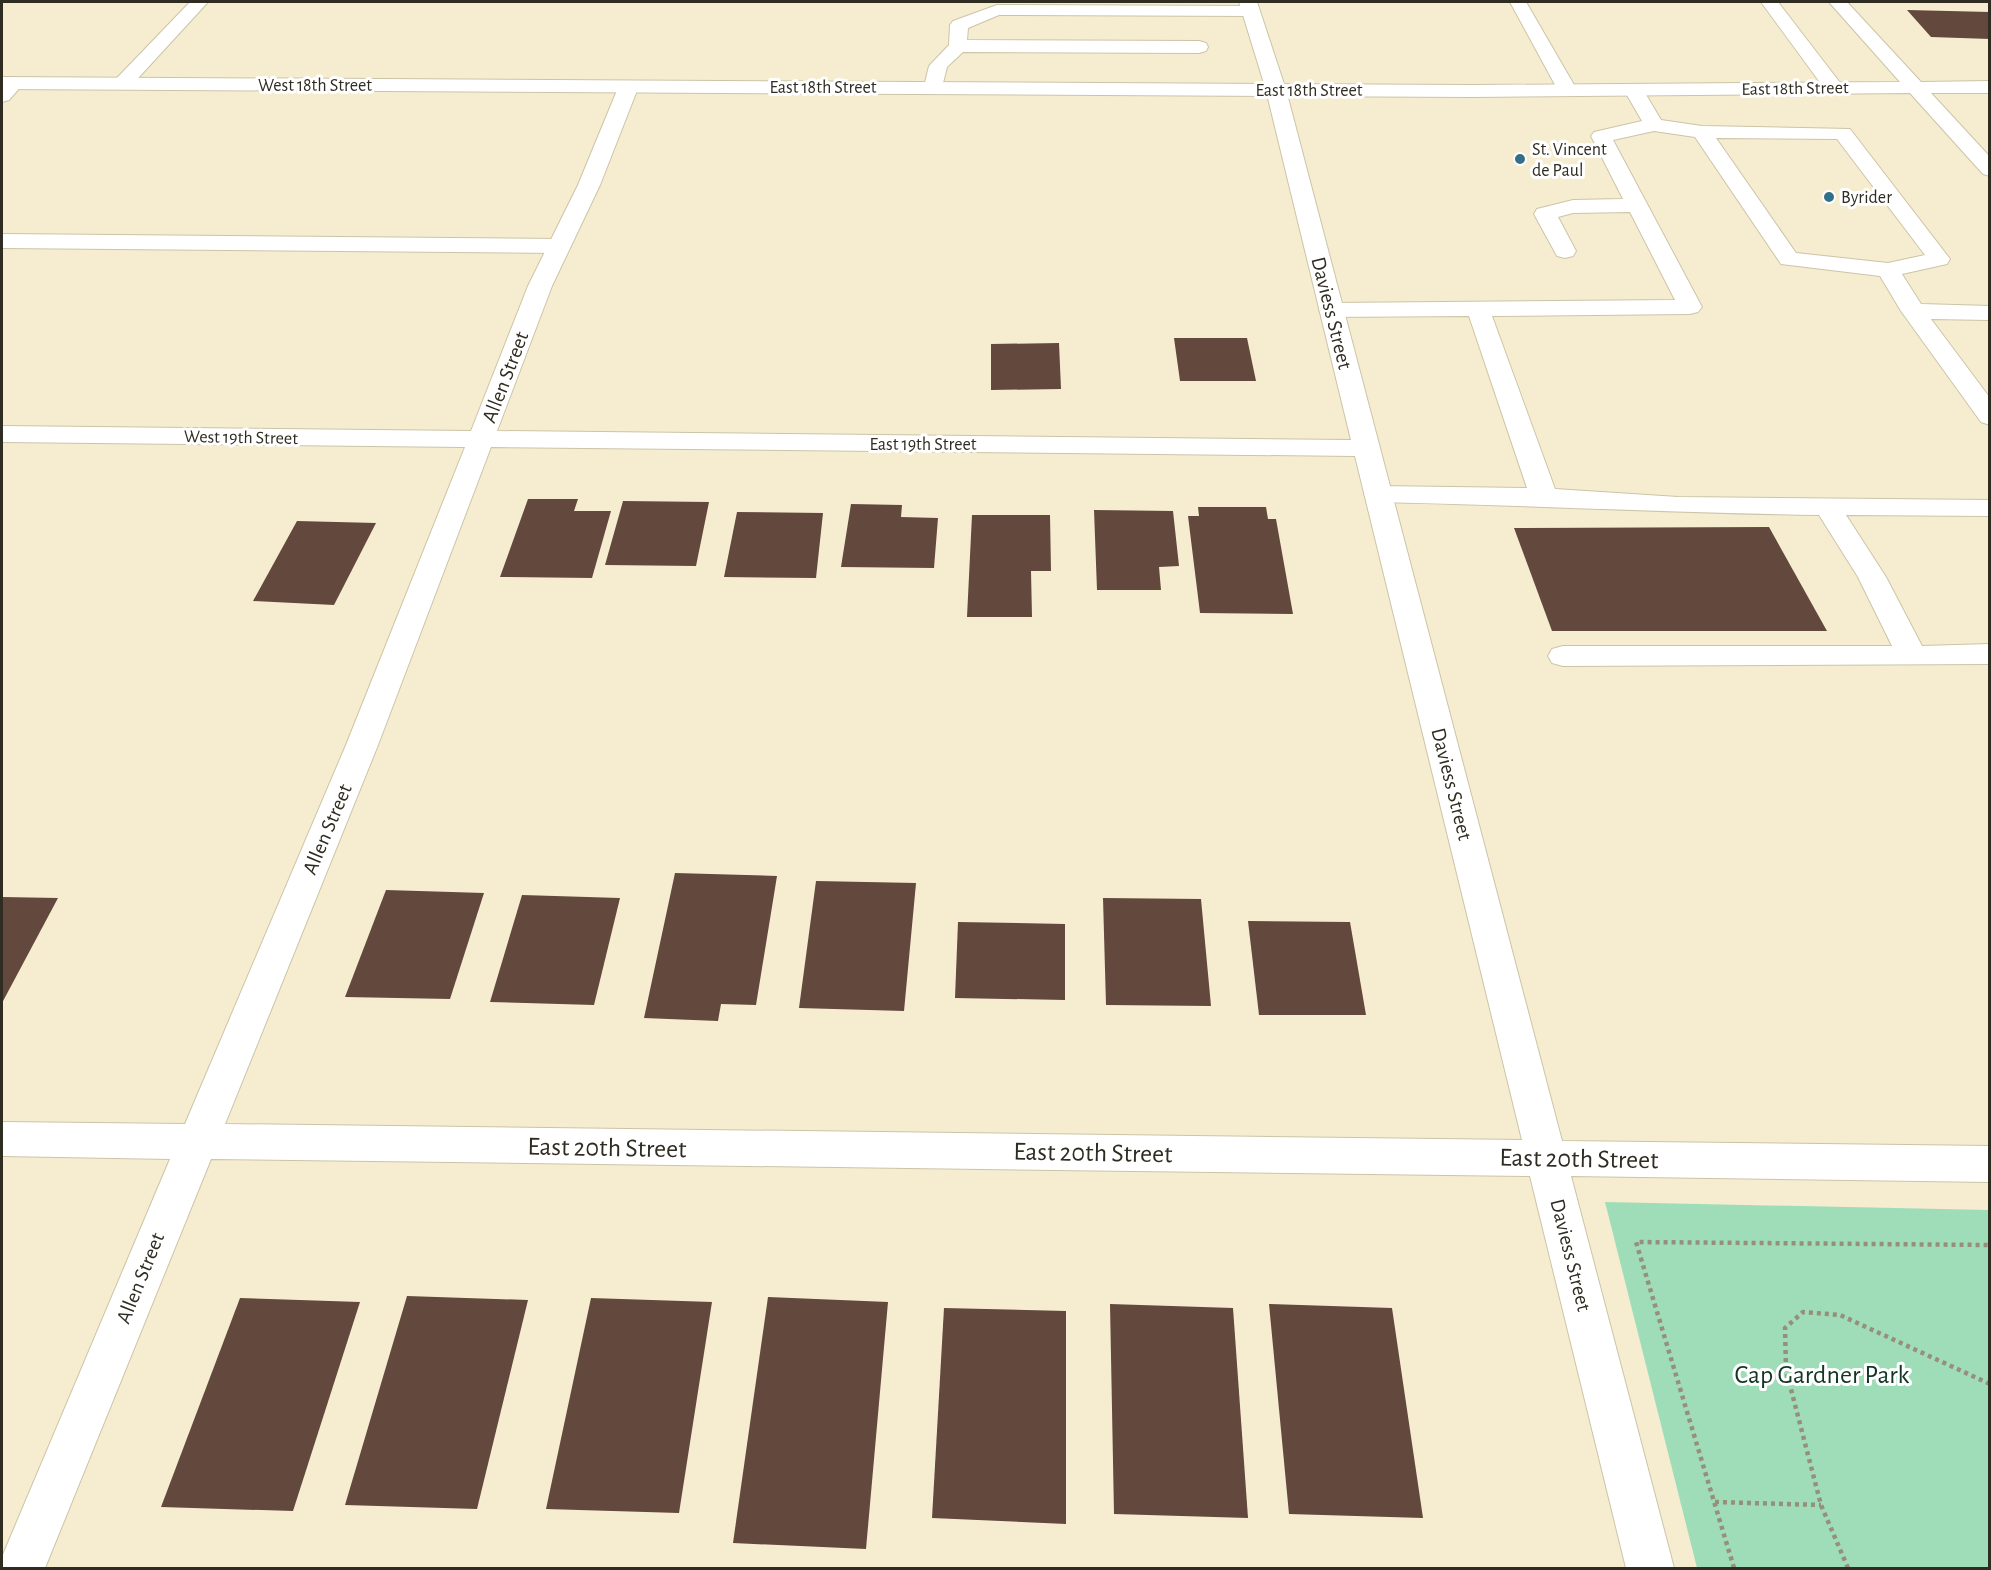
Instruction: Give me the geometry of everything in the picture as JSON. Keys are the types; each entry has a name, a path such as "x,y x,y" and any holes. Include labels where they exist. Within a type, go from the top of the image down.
{"street":[{"path":"122,84 199,2"},
{"path":"1518,2 1566,90"},
{"path":"1769,2 1834,88"},
{"path":"1838,2 1989,170"},
{"path":"934,87 938,66 958,46 959,25 997,10 1250,6"},
{"name":"Daviess Street","path":"1250,6 1276,90 1650,1569"},
{"path":"958,46 1199,47"},
{"name":"West 18th Street","path":"6,87 122,84 628,88"},
{"name":"East 18th Street","path":"628,88 1635,90 1989,87"},
{"name":"Allen Street","path":"21,1569 362,745 540,286 589,185 628,88"},
{"path":"1635,90 1654,125"},
{"path":"1331,310 1690,307 1601,136 1654,125 1702,132 1843,133 1939,259 1888,270 1789,259 1702,132"},
{"path":"1565,251 1545,214 1572,207 1637,206"},
{"path":"2,241 560,246"},
{"path":"1888,270 1913,311 1989,417"},
{"path":"1579,284 1591,308"},
{"path":"1478,309 1544,497"},
{"path":"1913,311 1989,313"},
{"name":"West 19th Street","path":"2,434 480,440"},
{"name":"East 19th Street","path":"480,440 1366,448"},
{"path":"1378,494 1544,497 1678,505 1989,508"},
{"path":"1827,506 1872,577 1912,656"},
{"path":"1563,656 1989,654"},
{"name":"East 20th Street","path":"2,1139 1989,1164"}],"path":[{"path":"1734,1569 1636,1242 1989,1245"},
{"path":"1848,1569 1821,1506 1786,1370 1785,1328 1803,1312 1840,1315 1989,1384"},
{"path":"1715,1502 1821,1506"}],"green space":[{"name":"Cap Gardner Park","path":"1605,1202 1989,1210 1989,1568 1697,1568"}],"building":[{"path":"1907,10 1990,12 1990,39 1931,37"},
{"path":"1174,338 1247,338 1256,381 1180,381"},
{"path":"1059,343 1061,389 991,390 991,344"},
{"path":"528,499 578,499 574,511 611,511 592,578 500,577"},
{"path":"623,501 709,502 696,566 605,565"},
{"path":"851,504 902,505 901,517 938,518 934,568 841,567"},
{"path":"1198,507 1266,507 1268,519 1276,519 1293,614 1200,613 1188,516 1199,516"},
{"path":"1094,510 1173,511 1179,566 1159,567 1161,590 1097,590"},
{"path":"737,512 823,513 816,578 724,577"},
{"path":"972,515 1050,515 1051,571 1031,571 1032,617 967,617"},
{"path":"297,521 376,523 334,605 253,601"},
{"path":"1769,527 1827,631 1552,631 1514,528"},
{"path":"675,873 777,876 756,1005 721,1004 718,1021 644,1018"},
{"path":"816,881 916,883 904,1011 799,1008"},
{"path":"386,890 484,893 450,999 345,997"},
{"path":"522,895 620,898 594,1005 490,1002"},
{"path":"2,897 58,898 2,1003"},
{"path":"1103,898 1201,899 1211,1006 1106,1005"},
{"path":"1248,921 1350,922 1366,1015 1259,1015"},
{"path":"958,922 1065,924 1065,1000 955,998"},
{"path":"407,1296 528,1300 477,1509 345,1505"},
{"path":"768,1297 888,1302 866,1549 733,1543"},
{"path":"240,1298 360,1302 293,1511 161,1507"},
{"path":"591,1298 712,1302 679,1513 546,1509"},
{"path":"1110,1304 1233,1308 1248,1518 1114,1514"},
{"path":"1269,1304 1392,1308 1423,1518 1289,1514"},
{"path":"944,1308 1066,1311 1066,1524 932,1518"}],"place":[{"name":"St. Vincent de Paul","path":"1520,159"},
{"name":"Byrider","path":"1829,197"}]}
